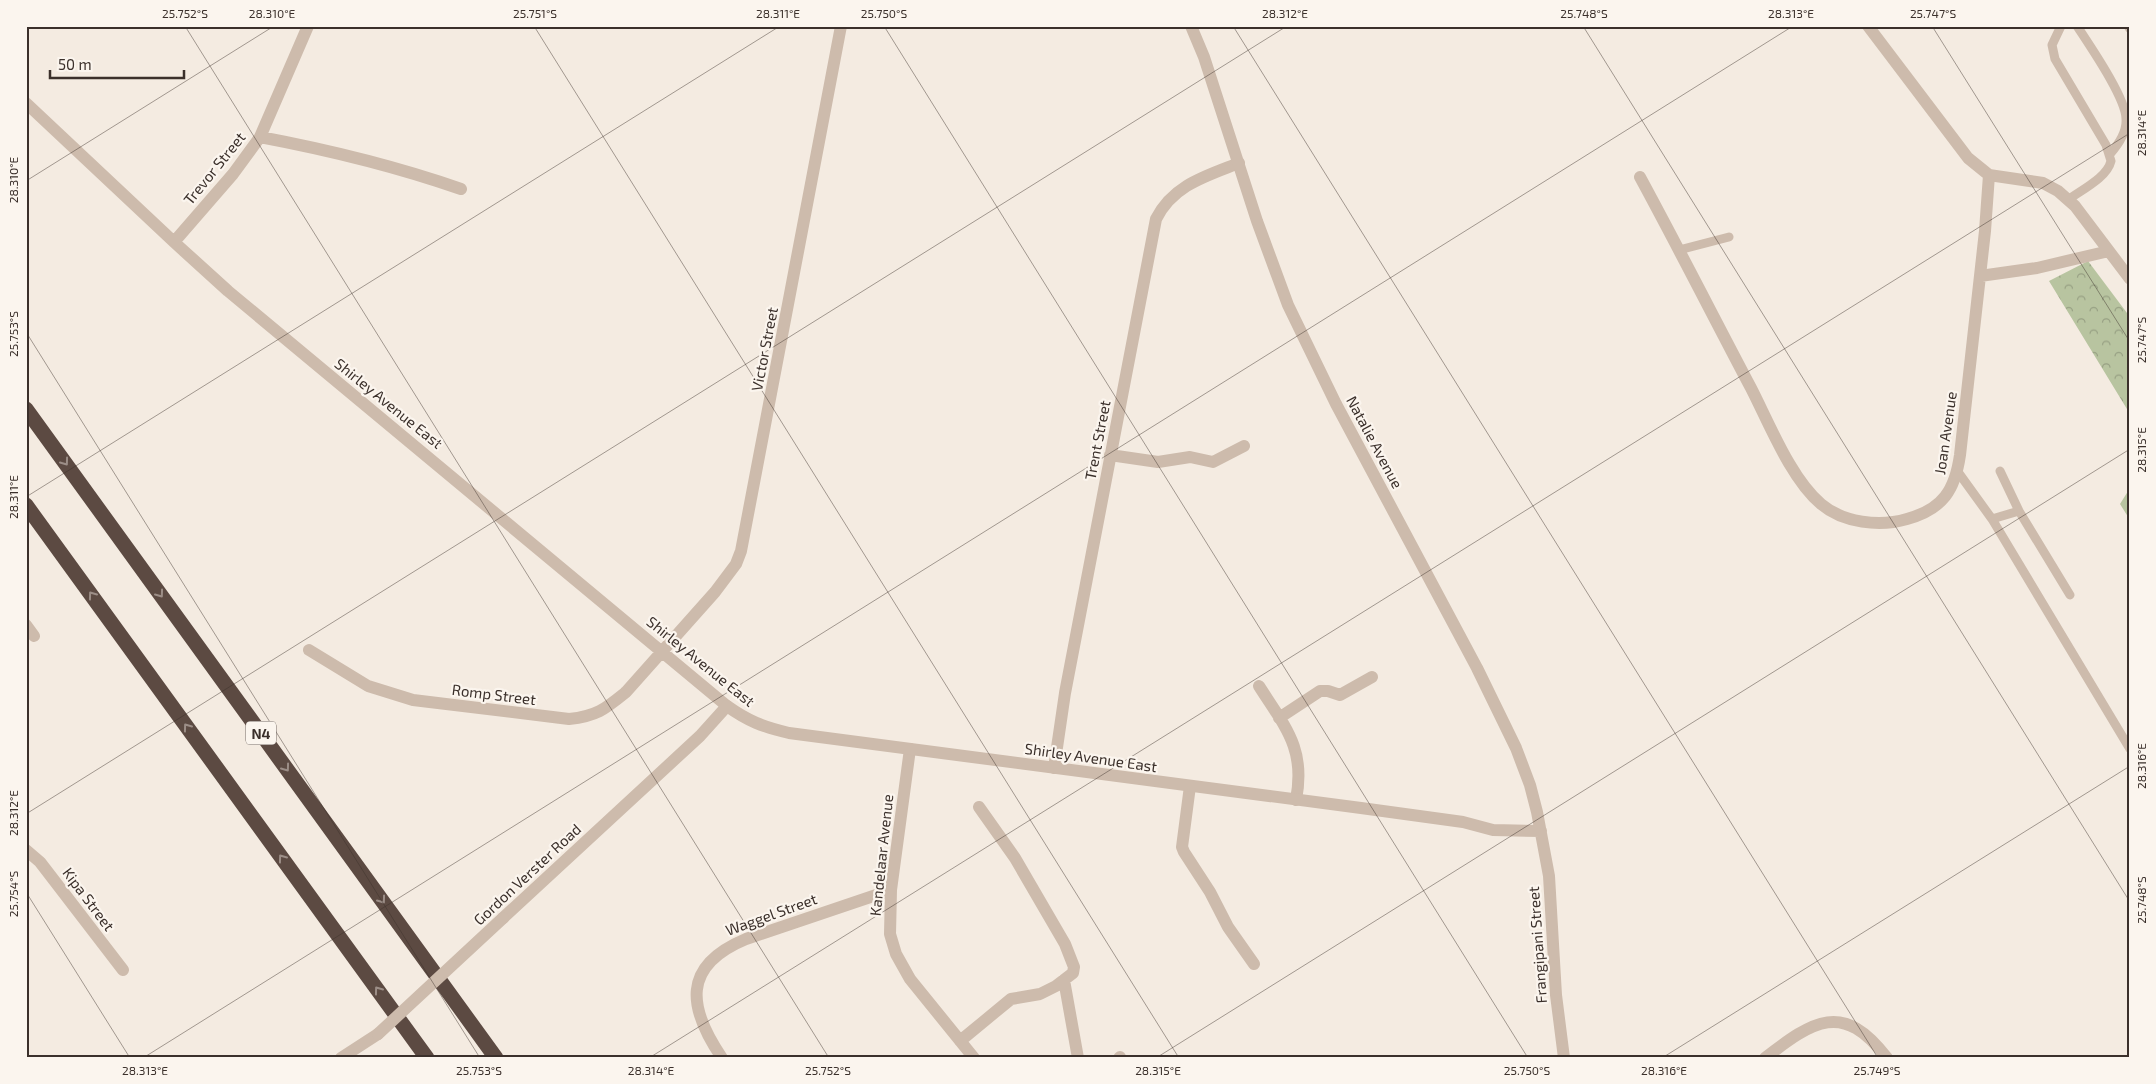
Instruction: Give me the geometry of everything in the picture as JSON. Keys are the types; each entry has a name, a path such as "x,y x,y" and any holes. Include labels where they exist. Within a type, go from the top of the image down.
{"highway":[{"path":"26,400 50,441"},
{"name":"N4","path":"26,409 496,1058"},
{"path":"26,505 427,1058"}],"street":[{"name":"Trevor Street","path":"174,242 233,174 260,137 308,26"},
{"name":"Victor Street","path":"662,652 715,592 736,564 741,551 841,26"},
{"name":"Natalie Avenue","path":"1191,26 1204,57 1279,284 1288,305 1336,404 1477,668 1522,764 1534,798 1541,831"},
{"name":"Natalie Avenue","path":"1199,26 1204,57"},
{"path":"1868,26 1968,158 1989,175 2043,183 2058,191 2068,200 2130,279"},
{"name":"Shirley Avenue East","path":"26,103 174,242 315,364 727,706 755,724 788,733 1463,822 1493,830 1541,831"},
{"path":"260,137 390,166 461,189"},
{"name":"Trent Street","path":"1054,768 1065,694 1156,219 1164,205 1187,184 1239,164"},
{"name":"Joan Avenue","path":"1640,177 1806,490 1822,505 1839,515 1852,519 1883,522 1919,516 1935,506 1950,492 1958,472 1980,276 1989,175"},
{"path":"1980,276 2037,268 2109,251"},
{"path":"1110,455 1158,462 1190,457 1213,462 1244,446"},
{"path":"26,625 34,636"},
{"name":"Romp Street","path":"309,650 368,686 413,700 569,719 590,717 602,711 626,692 662,652"},
{"path":"1279,718 1320,691 1340,695 1372,677"},
{"path":"1259,686 1296,748 1300,776 1296,800"},
{"name":"Gordon Verster Road","path":"341,1058 378,1034 700,736 727,706"},
{"name":"Kandelaar Avenue","path":"910,750 891,890 890,925 896,954 910,979 974,1058"},
{"path":"1190,786 1182,847 1210,892 1228,927 1254,964"},
{"path":"960,1041 1011,999 1040,994 1073,973 1074,967 1065,944 1015,858 979,807"},
{"name":"Frangipani Street","path":"1541,831 1549,876 1556,1003 1564,1058"},
{"name":"Kipa Street","path":"26,850 40,862 123,970"},
{"name":"Waggel Street","path":"722,1058 708,1036 698,1013 696,1000 702,974 715,956 729,946 746,939 891,890"},
{"path":"1064,980 1078,1058"},
{"path":"1764,1058 1796,1035 1825,1023 1838,1021 1852,1025 1866,1033 1887,1058"}],"lane":[{"path":"2062,26 2052,45 2055,59 2110,154 2110,165 2106,170 2068,200"},
{"path":"2077,26 2115,89 2125,110 2126,125 2124,132 2110,154"},
{"path":"1679,250 1729,237"},
{"path":"2000,471 2019,512 2070,595"},
{"path":"1958,472 1992,519 2130,749"},
{"path":"1992,519 2019,512"}],"green space":[{"path":"2088,261 2130,317 2130,414 2049,281"},
{"path":"2130,488 2130,520 2120,504"}]}
